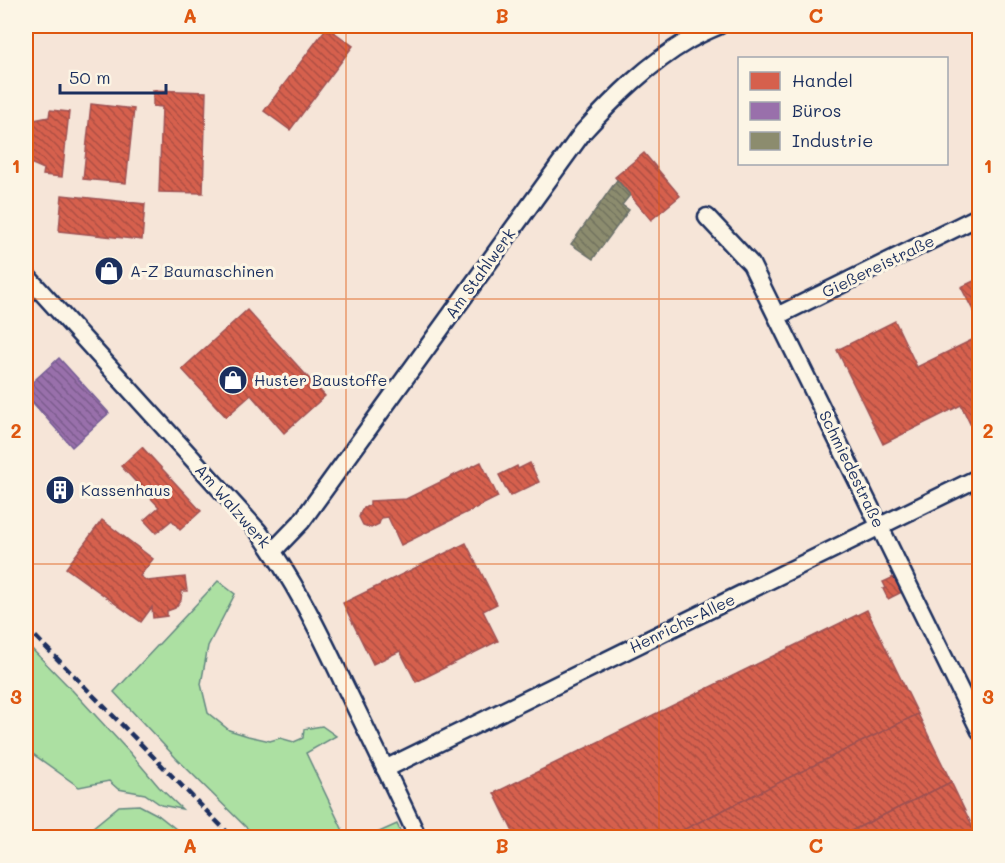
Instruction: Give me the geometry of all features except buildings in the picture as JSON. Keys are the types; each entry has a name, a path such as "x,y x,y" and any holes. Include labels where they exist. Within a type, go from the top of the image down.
{"street":[{"name":"Am Stahlwerk","path":"273,551 301,522 583,132 612,100 653,65 689,40 718,26"},
{"name":"Gießereistraße","path":"777,316 980,216"},
{"name":"Schmiedestraße","path":"707,217 751,264 980,731"},
{"name":"Am Walzwerk","path":"26,275 258,531 273,551 302,599 418,837"},
{"name":"Henrichs-Allee","path":"385,769 980,477"}],"green space":[{"path":"218,581 235,594 208,646 201,684 208,713 229,730 270,741 280,738 294,742 303,738 304,729 322,726 336,736 306,753 346,837 256,837 176,758 114,692"},
{"path":"26,643 182,809 161,805 145,794 118,789 109,781 79,787 26,749"},
{"path":"139,805 158,815 186,837 81,837 119,806"},
{"path":"397,824 403,837 368,837"}],"railway":[{"path":"26,627 233,838"}],"place":[{"name":"A-Z Baumaschinen","path":"109,271"},
{"name":"Huster Baustoffe","path":"233,380"},
{"name":"Kassenhaus","path":"60,490"}]}
